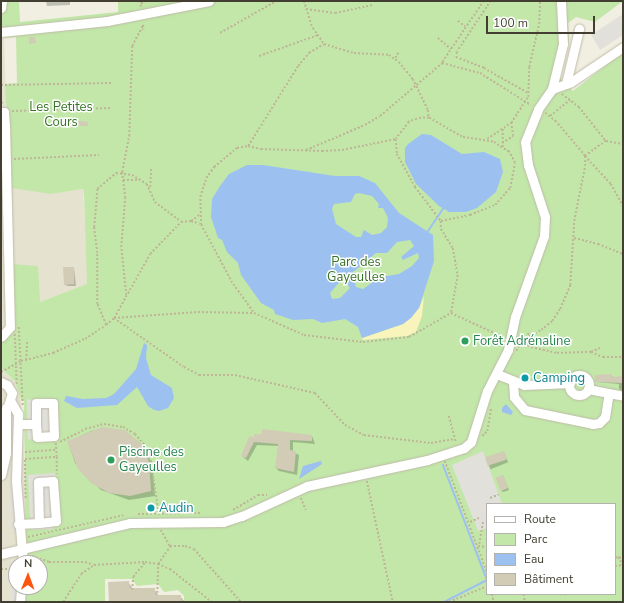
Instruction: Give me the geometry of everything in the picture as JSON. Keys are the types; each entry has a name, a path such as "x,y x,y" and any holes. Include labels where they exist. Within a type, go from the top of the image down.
{"street":[{"path":"1,8 2,1"},
{"path":"1,32 121,18 209,1"},
{"path":"1,554 130,523 160,526 223,522 242,516 302,488 442,455 461,449 471,442 487,391 497,374 511,338 544,236 545,217 528,165 526,138 538,109 552,89 564,44 561,1"},
{"path":"566,84 579,29"},
{"path":"552,89 566,84 623,47"},
{"path":"1,337 10,324 6,160 2,112"},
{"path":"497,374 513,382 539,385 570,383"},
{"path":"581,375 588,380 588,388 584,393 578,394 571,390 570,383 572,378 581,375"},
{"path":"1,382 11,390 6,407 6,452 1,475"},
{"path":"513,382 514,397 525,410 593,424 599,423 605,417 610,393"},
{"path":"588,388 623,396"},
{"path":"53,402 55,440 37,437 36,424 36,403 53,402"},
{"path":"6,407 16,410 18,424 18,524 22,555"},
{"path":"18,424 36,424"},
{"path":"18,524 56,522 53,481 38,482 39,522"}],"path":[{"path":"141,4 146,1"},
{"path":"220,33 276,1"},
{"path":"304,1 318,35 324,44 354,53 389,55 395,58 406,70 416,86 428,110 429,118"},
{"path":"305,151 365,125 416,86 442,63 465,26 484,1"},
{"path":"491,1 456,57 484,68 528,93"},
{"path":"487,140 511,123 520,106 526,102 530,67 539,24 540,1"},
{"path":"306,9 335,13 373,5"},
{"path":"458,20 465,26"},
{"path":"126,296 121,247 124,217 122,172 129,136 132,46 143,25 144,30"},
{"path":"259,56 318,35"},
{"path":"438,38 451,49"},
{"path":"248,146 295,70 309,53 324,44"},
{"path":"395,58 398,53"},
{"path":"442,63 480,73 526,102"},
{"path":"1,85 112,83"},
{"path":"623,144 606,141 570,100 550,116 612,184 623,206"},
{"path":"2,112 112,108"},
{"path":"254,313 232,283 201,225 199,216 200,197 210,173 231,152 248,146 261,149 305,151 342,150 396,139 409,122 429,118 462,137 487,140 513,155 515,163 514,177 506,194 495,205 478,213 441,221"},
{"path":"502,143 512,136 511,123"},
{"path":"503,129 503,148"},
{"path":"114,318 198,312 254,313 304,335 363,342 409,337 452,313 457,288 457,268 453,248 441,229 441,221 402,166 397,154 396,139"},
{"path":"585,156 606,141"},
{"path":"6,160 99,155"},
{"path":"513,358 521,341 530,337 552,320 570,286 574,221 583,182 585,156"},
{"path":"151,169 150,188 155,202 181,222"},
{"path":"106,325 97,304 95,195 100,184 116,173 122,172 139,180 150,188"},
{"path":"123,180 139,180"},
{"path":"1,372 21,361 53,353 85,339 106,325 114,318 150,254 181,222 191,221 199,216"},
{"path":"191,221 201,225"},
{"path":"574,238 598,244 623,254"},
{"path":"452,313 521,341 531,347 558,353 591,352 600,348"},
{"path":"114,318 184,367 199,375 235,375 315,393 345,425 364,435 431,443 453,439"},
{"path":"17,386 14,330 10,324 18,323 21,361"},
{"path":"528,333 530,337"},
{"path":"26,360 27,342"},
{"path":"591,352 603,357 623,357"},
{"path":"471,442 487,431 492,403"},
{"path":"449,416 453,439 461,449"},
{"path":"53,481 58,479 57,450 55,440 104,424 122,427 135,434 145,445 151,460 160,526 170,546"},
{"path":"18,456 57,450"},
{"path":"442,455 470,522 486,569"},
{"path":"18,456 57,457"},
{"path":"365,473 393,602"},
{"path":"490,498 498,495"},
{"path":"300,496 306,510"},
{"path":"470,522 481,517"},
{"path":"478,546 483,522"},
{"path":"157,593 158,564 170,546"},
{"path":"170,546 185,546 194,549 241,602"},
{"path":"478,546 486,547"},
{"path":"616,557 623,558"},
{"path":"616,557 623,565"},
{"path":"48,562 85,562 94,565 145,562 158,564 185,580 212,602"},
{"path":"132,590 133,577 145,562"},
{"path":"63,602 81,574 94,565"},
{"path":"450,602 486,586"}],"shaded area":[{"path":"623,14 623,35 600,50 591,35"},
{"path":"1,29 4,38 7,127 51,194 83,189 88,284 40,302 1,343"},
{"path":"1,368 15,381 21,401 29,555 8,555 8,595 25,595 25,602 1,602"},
{"path":"58,399 59,439 28,440 27,400"},
{"path":"483,451 502,503 486,503 486,528 478,531 452,465"},
{"path":"16,455 21,455 24,534 16,534 11,527 9,470"},
{"path":"55,473 60,523 53,525 53,529 31,530 28,475"},
{"path":"11,595 24,595 24,602 11,602"}],"green space":[{"name":"Parc des Gayeulles","path":"1,1 19,1 20,22 118,12 118,1 623,1 595,22 576,17 568,23 569,40 559,77 573,91 623,52 623,602 184,602 184,596 178,590 164,592 158,584 137,586 132,579 105,579 105,602 25,602 25,595 48,595 48,555 26,555 24,401 21,400 15,381 1,368 1,343 12,331 15,311 12,264 38,266 40,302 87,284 83,189 51,194 11,188 5,84 17,83 16,37 4,38 1,29"}],"sand":[{"path":"424,296 422,316 416,332 407,336 363,340 362,338 403,324 419,308"}],"water":[{"path":"422,134 431,135 462,154 484,152 500,159 503,172 496,192 477,208 466,212 449,212 439,206 416,184 405,162 405,148"},
{"path":"247,165 263,165 335,176 359,176 375,183 399,213 433,235 434,261 419,308 411,318 403,324 362,338 358,327 345,319 322,323 313,319 293,320 275,314 274,310 261,303 241,275 238,263 227,252 222,240 218,238 211,217 212,199 229,174","holes":["359,193 372,196 379,204 378,208 383,208 388,218 387,227 381,233 372,235 364,230 361,237 356,237 336,224 332,209 334,204 351,202 355,194","410,240 414,246 401,257 403,260 418,253 419,258 412,266 399,274 380,277 363,289 356,287 352,273 376,253 387,253 397,242","343,278 350,288 340,298 332,299 330,293"]},
{"path":"144,343 147,345 146,358 151,375 172,388 174,398 168,408 159,411 148,406 137,387 117,405 77,408 64,401 66,396 83,399 106,398 114,394 136,369"},
{"path":"506,404 513,412 511,415 502,412 502,408"},
{"path":"321,461 322,464 299,479 303,466"}],"building":[{"path":"29,37 35,37 36,43 29,44"},
{"path":"70,120 88,122 88,126 70,126"},
{"path":"63,267 74,267 74,284 64,285"},
{"path":"612,374 612,377 623,376 623,383 595,382 595,375"},
{"name":"Piscine des Gayeulles","path":"102,427 125,430 141,444 149,462 151,491 130,496 109,493 91,483 78,469 67,441"},
{"path":"262,429 312,435 312,441 290,440 290,450 296,451 294,472 275,468 278,444 254,442 246,458 241,456 250,436 254,438 254,434 262,434"},
{"path":"504,451 507,460 488,466 485,457"},
{"path":"503,475 508,488 501,491 496,478"},
{"path":"129,581 129,588 155,588 155,595 181,595 181,602 109,602 108,582"}],"waterway":[{"path":"428,231 443,209"},
{"path":"443,465 486,577"},
{"path":"444,602 486,581"}],"place":[{"name":"Forêt Adrénaline","path":"465,341"},
{"name":"Camping","path":"525,378"},
{"name":"Piscine des Gayeulles","path":"111,460"},
{"name":"Audin","path":"151,508"}],"park label":[{"name":"Les Petites Cours","path":"61,116"}]}
